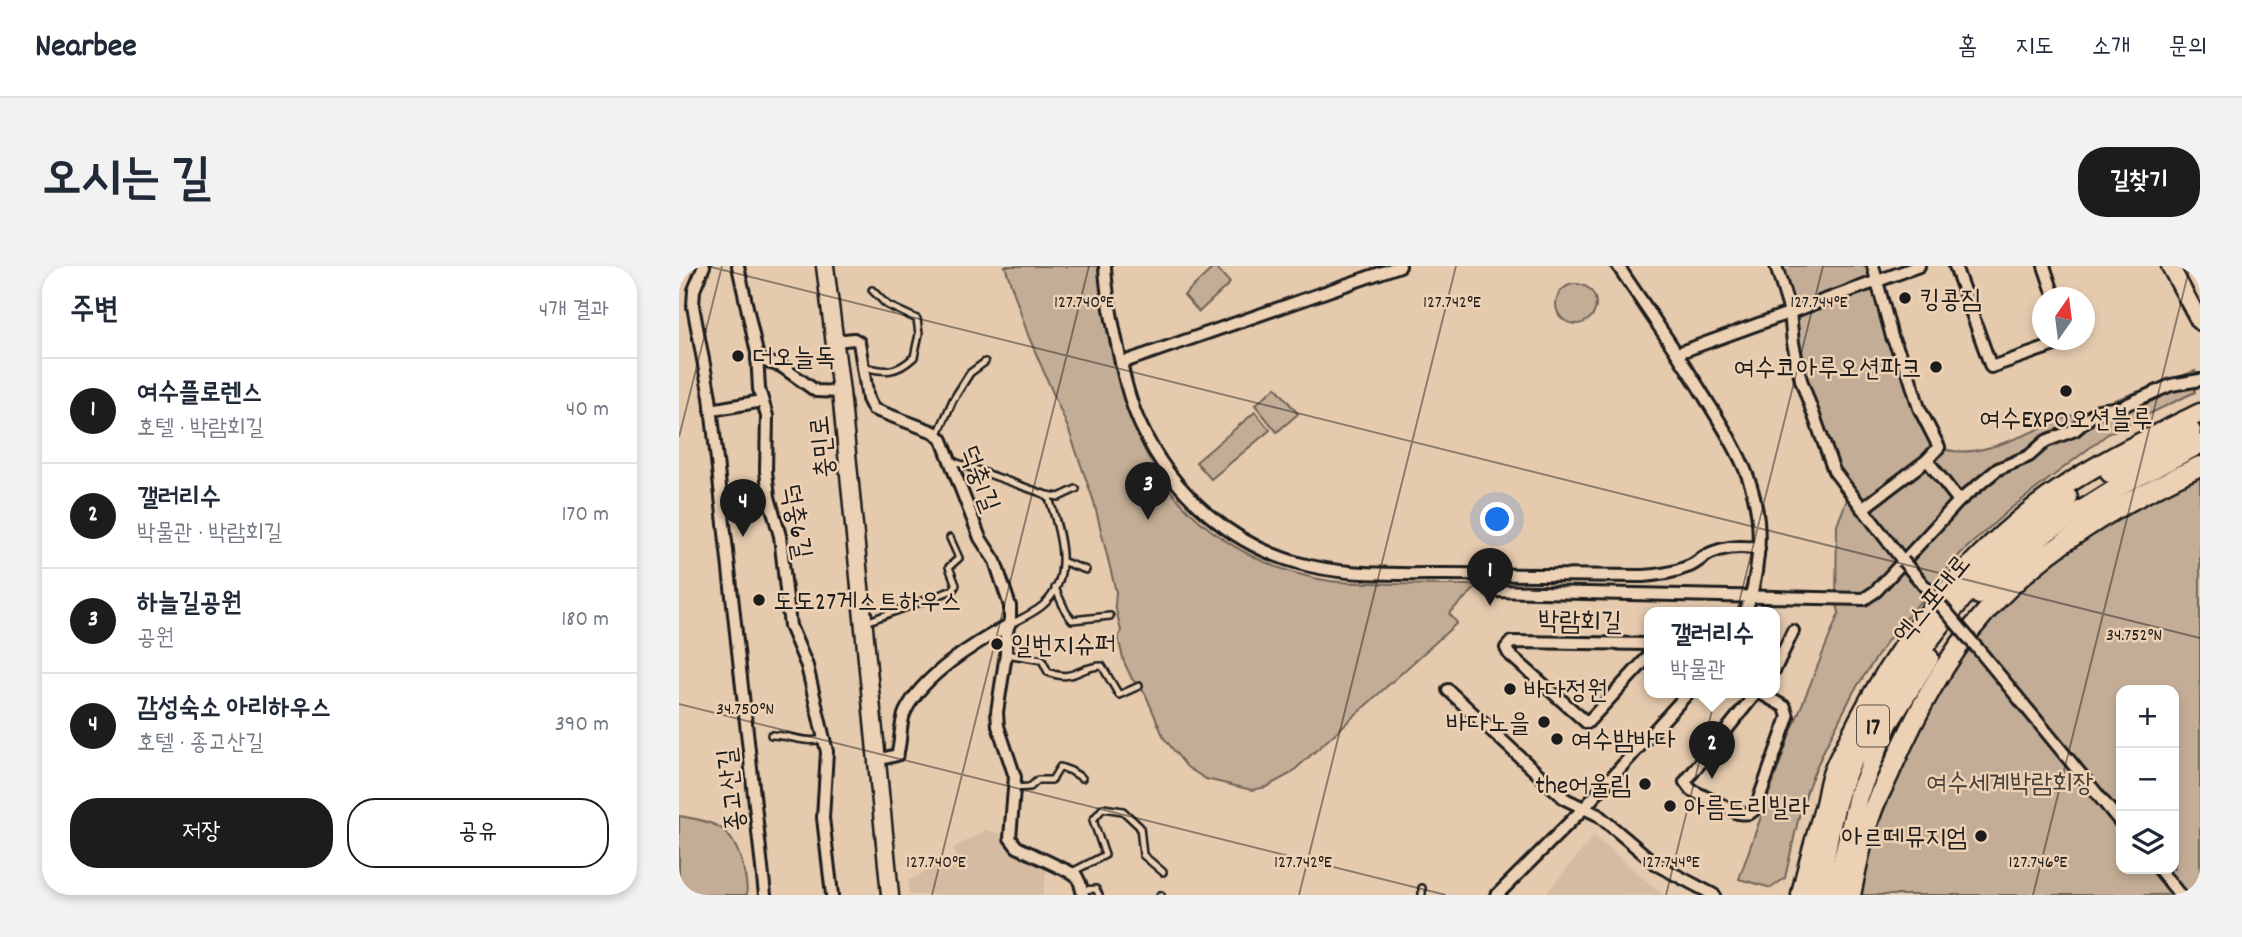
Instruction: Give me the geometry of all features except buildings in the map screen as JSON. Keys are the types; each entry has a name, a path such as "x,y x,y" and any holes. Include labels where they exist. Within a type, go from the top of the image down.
{"main road":[{"path":"1801,895 1831,777 1868,700 1904,647 1965,572 2031,510 2076,479 2130,447 2200,413"},
{"name":"엑스포대로","path":"1818,895 1834,816 1848,770 1900,680 2037,522 2077,492 2120,466 2200,427"},
{"name":"엑스포대로","path":"1834,895 1858,796 1888,724 1920,671 1975,592 2058,525 2127,482 2200,444"},
{"path":"1851,895 1872,812 1909,730 1946,665 1985,613 2050,553 2149,491 2200,466"},
{"path":"1885,674 1899,665 1929,628 1975,592"},
{"path":"1909,730 1910,713 1930,668 1964,624 1975,592"}],"street":[{"name":"종고산길","path":"704,266 692,300 711,410 765,895"},
{"name":"덕충6길","path":"738,266 757,359 758,385 767,416 766,471 769,497 780,536 790,626 807,666 828,765 823,818 832,895"},
{"name":"충민로","path":"825,266 841,392 890,895"},
{"path":"1105,266 1121,363 1142,428 1160,459 1184,492 1212,519 1241,539 1287,560 1336,571 1643,576 1689,567 1709,554 1728,548 1741,546 1759,549"},
{"path":"1121,363 1400,266"},
{"path":"1618,266 1678,353 1737,449 1749,476 1759,519 1759,549 1752,596 1747,607"},
{"path":"1776,266 1790,312 1794,353 1818,432 1834,471 1903,561 2116,817"},
{"path":"1862,509 1927,460 1939,447 1919,408 1908,372 1892,337 1873,266"},
{"path":"1678,353 1919,266"},
{"path":"1955,266 1991,367 2040,350"},
{"path":"2044,266 2051,287"},
{"path":"2170,266 2200,321"},
{"name":"덕충1길","path":"835,341 858,340 868,399 873,409 938,434 952,461 979,535 995,561 1008,596 1011,614 997,716 1013,771 1014,788 1009,828 1012,844 1072,872"},
{"path":"757,359 781,366 816,391 841,392"},
{"path":"1489,591 1864,599 1876,591 1959,501 1998,469 2029,456 2046,441 2075,430 2099,410 2120,408 2171,385 2200,380"},
{"path":"711,410 762,401"},
{"path":"1927,460 1959,501"},
{"path":"877,760 897,755 906,711 939,671 974,645 1009,625"},
{"path":"1780,658 1793,631"},
{"name":"박람회길","path":"1644,644 1511,642 1506,648 1509,654 1587,723 1644,661"},
{"path":"1448,690 1565,799 1598,815 1657,865 1714,895"},
{"path":"1497,895 1584,808 1683,698"},
{"path":"1754,698 1685,782 1691,790 1738,813 1747,814 1756,807 1788,717 1785,707 1768,698"},
{"path":"1072,872 1080,880 1082,892"},
{"path":"2163,874 2181,895"}],"lane":[{"path":"863,367 885,372 894,370 914,357 918,339 917,319 887,305 872,290"},
{"path":"938,434 969,373 985,362"},
{"path":"952,461 1047,495 1059,497 1076,489"},
{"path":"1009,625 1044,604 1055,588 1064,562 1047,495"},
{"path":"863,623 953,590 956,585 949,567 959,558 950,538"},
{"path":"1064,562 1086,570"},
{"path":"1055,588 1072,620 1110,616"},
{"path":"1006,654 1042,660 1048,672 1066,677 1102,666 1119,695 1139,686"},
{"path":"771,735 811,742 824,739"},
{"path":"1014,788 1030,788 1038,780 1052,780 1060,768 1082,778"},
{"path":"1072,872 1105,855 1093,820 1103,808 1123,811 1140,827 1143,855 1163,872"},
{"path":"1082,892 1096,888 1099,895"},
{"path":"1422,888 1422,895"}],"shaded area":[{"path":"985,830 1000,834 1012,852 1047,867 1043,895 909,895 908,881 956,855 953,848"},
{"path":"1594,836 1663,895 1545,895"}],"green space":[{"path":"1005,266 1098,266 1112,349 1145,451 1178,500 1222,538 1273,565 1330,581 1479,585 1449,613 1457,623 1290,774 1266,787 1252,790 1206,779 1187,767 1164,738 1145,693 1132,679 1118,638 1121,631 1115,605 1116,592 1094,502 1068,428 1028,335"},
{"path":"1215,266 1230,283 1199,312 1184,295"},
{"path":"1776,266 1874,266 1892,337 1939,447 1953,451 1969,451 2004,443 2195,371 2195,392 2109,433 2010,509 1961,553 1888,640 1854,691 1810,782 1785,878 1771,888 1739,879 1789,737 1839,613 1836,599 1837,525 1848,497 1818,431"},
{"path":"1576,284 1584,285 1590,290 1595,296 1595,312 1590,318 1584,323 1576,324 1568,323 1562,318 1557,312 1556,304 1557,296 1562,290 1568,285"},
{"path":"1276,387 1298,414 1277,432 1255,405"},
{"path":"1255,412 1270,430 1211,479 1196,462"},
{"name":"여수세계박람회장","path":"2200,471 2200,895 1860,895 1869,849 1889,782 1963,644 2057,551"},
{"path":"679,816 712,824 728,835 741,859 747,895 679,895"}],"place":[{"name":"킹콩짐","path":"1905,298"},
{"name":"더오늘독","path":"738,356"},
{"name":"여수코아루오션파크","path":"1936,367"},
{"name":"여수EXPO오션블루","path":"2066,391"},
{"name":"하늘길공원","path":"1148,520"},
{"name":"감성숙소 아리하우스","path":"743,537"},
{"name":"도도27게스트하우스","path":"759,600"},
{"name":"여수플로렌스","path":"1490,606"},
{"name":"일번지슈퍼","path":"997,644"},
{"name":"바다정원","path":"1510,689"},
{"name":"바다노을","path":"1544,722"},
{"name":"여수밤바다","path":"1557,739"},
{"name":"갤러리수","path":"1712,779"},
{"name":"the어울림","path":"1645,784"},
{"name":"아름드리빌라","path":"1670,806"},
{"name":"아르떼뮤지엄","path":"1981,836"}]}
